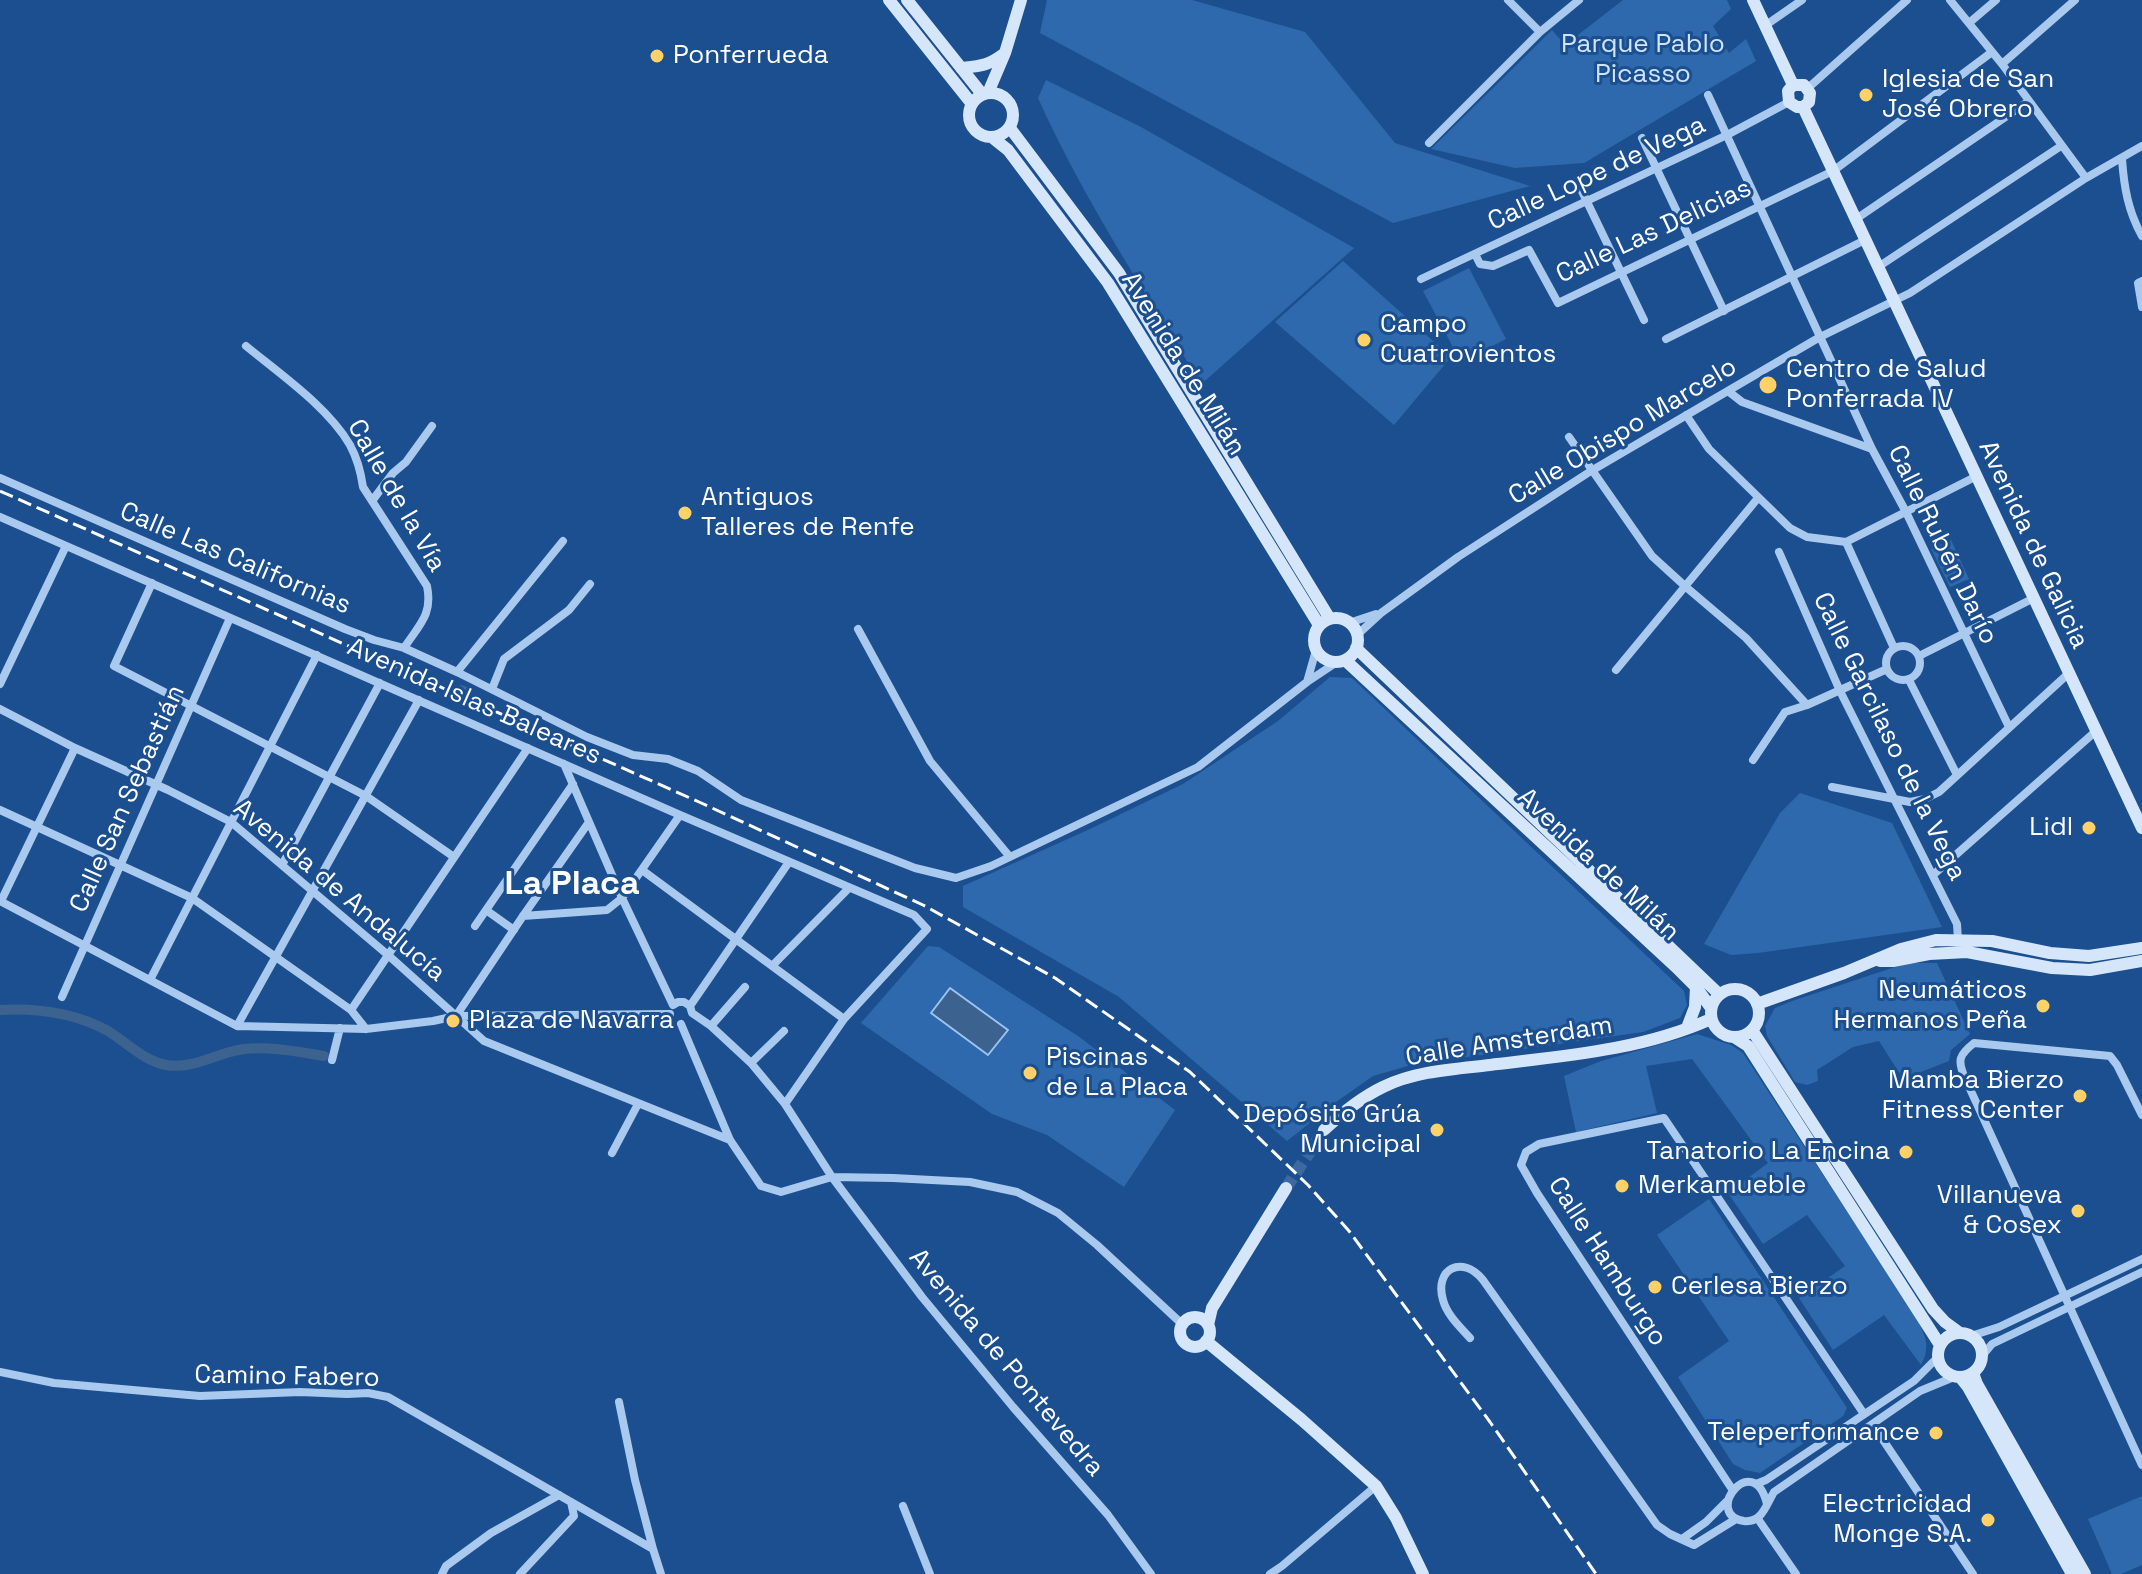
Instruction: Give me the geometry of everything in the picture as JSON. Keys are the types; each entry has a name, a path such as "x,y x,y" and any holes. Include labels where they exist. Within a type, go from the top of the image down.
{"street":[{"path":"889,0 972,104"},
{"path":"907,0 985,94 1002,96"},
{"path":"1000,67 1002,96 1011,106 1013,114 1010,128 993,138 978,134 971,125 969,111 972,104 985,94 1000,67 1021,0"},
{"path":"1508,0 1540,32"},
{"path":"1429,143 1540,32 1579,0"},
{"path":"1753,0 1793,85"},
{"path":"1766,25 1802,0"},
{"path":"1808,88 1907,0"},
{"path":"1950,0 2002,64 2086,178"},
{"path":"1969,23 1996,0"},
{"path":"2002,64 2075,0"},
{"name":"Calle Las Delicias","path":"1475,254 1480,264 1493,266 1529,250 1558,303 1833,171 1992,52"},
{"path":"961,68 991,64 1005,53"},
{"path":"1793,85 1808,88 1809,102 1803,107 1789,102 1788,91 1793,85"},
{"name":"Calle Rubén Darío","path":"1708,95 1872,449 1906,512 2009,727"},
{"path":"1856,219 2029,101"},
{"name":"Calle Lope de Vega","path":"1421,279 1727,135 1789,102"},
{"name":"Avenida de Galicia","path":"1803,107 2142,828"},
{"name":"Avenida de Milán","path":"1010,128 1119,273 1325,622"},
{"name":"Avenida de Milán","path":"993,138 1008,150 1108,283 1325,622"},
{"path":"1642,138 1724,311"},
{"path":"1878,267 2061,146"},
{"name":"Calle Obispo Marcelo","path":"1357,641 1381,613 1458,557 1591,471 1820,337 1910,293 2086,178 2142,146"},
{"path":"2122,159 2128,208 2142,236"},
{"path":"2101,169 2109,170 2124,185"},
{"path":"1577,181 1644,320"},
{"path":"1666,339 1865,240"},
{"path":"2142,281 2138,283 2142,307"},
{"name":"Calle de la Vía","path":"246,346 311,399 350,445 363,487 427,586 427,613 404,648"},
{"path":"1728,391 1742,402 1872,449"},
{"path":"1686,415 1709,449 1790,528 1807,537 1846,542 1977,476"},
{"path":"372,501 432,426"},
{"path":"1569,437 1652,556 1746,638 1807,705"},
{"name":"Calle Las Californias","path":"0,478 345,629 404,648 587,737 633,755 668,759 698,771 741,800 915,868 956,878 991,866 1198,767 1307,682 1341,661"},
{"path":"1616,670 1758,498"},
{"name":"Avenida Islas Baleares","path":"0,517 914,915 927,929 844,1019"},
{"path":"457,672 563,541"},
{"path":"1846,542 1894,648"},
{"path":"0,684 66,546"},
{"name":"Calle Garcilaso de la Vega","path":"1779,552 1840,691 1957,924 1958,940"},
{"path":"152,583 114,666 366,796 454,857"},
{"path":"492,689 504,659 569,610 590,584"},
{"path":"1919,656 2034,598"},
{"name":"Calle Obispo Marcelo","path":"1349,623 1381,613"},
{"name":"Calle San Sebastián","path":"62,997 230,618"},
{"path":"1339,618 1349,623 1357,641 1352,655 1341,661 1324,659 1316,650 1313,639 1325,622 1339,618"},
{"path":"858,629 930,761 1010,857"},
{"name":"Avenida de Milán","path":"1357,641 1719,994"},
{"path":"1910,647 1919,656 1919,670 1909,680 1901,681 1887,669 1886,659 1894,648 1910,647"},
{"path":"1307,682 1316,650"},
{"path":"150,980 317,655"},
{"name":"Avenida de Milán","path":"1341,661 1696,987 1711,1013"},
{"path":"1753,760 1785,712 1887,669"},
{"path":"1832,787 1910,802 1925,799 1939,792 2069,673"},
{"path":"464,686 467,676"},
{"path":"1909,680 1957,775"},
{"path":"282,865 380,683"},
{"path":"237,1026 419,700"},
{"path":"454,715 458,705"},
{"name":"Avenida de Andalucía","path":"0,709 231,822 456,1016 672,1009"},
{"path":"1933,875 2096,731"},
{"path":"75,748 0,901 237,1026 366,1029 456,1016 589,822"},
{"path":"351,1010 528,748"},
{"path":"564,764 675,1022 681,1024 689,1021 691,1010 789,862"},
{"path":"475,926 573,784"},
{"path":"0,810 192,898 351,1010 366,1029"},
{"path":"523,916 607,910 622,898 680,815"},
{"path":"642,870 844,1019 785,1104"},
{"path":"772,966 849,888"},
{"path":"486,910 514,930"},
{"path":"1757,1004 1901,949 1936,940 1992,941 2050,953 2089,956 2142,948"},
{"path":"1872,961 1967,952 2052,968 2090,970 2142,961"},
{"path":"711,1026 745,987"},
{"path":"1687,1028 1695,1007 1696,987"},
{"path":"1734,1037 1752,1030 1758,1015 1757,1004 1743,990 1719,994 1711,1013 1715,1026 1721,1033 1748,1046 1939,1351 1943,1369 1977,1384 2085,1574"},
{"path":"672,1009 684,1002 691,1010"},
{"name":"Avenida de Pontevedra","path":"691,1010 751,1063 785,1104 832,1177 922,1297 1108,1515 1151,1574"},
{"name":"Calle Amsterdam","path":"1324,1130 1353,1104 1385,1085 1421,1075 1632,1045 1687,1028 1711,1013"},
{"path":"456,1016 484,1041 730,1140"},
{"path":"681,1024 730,1140 761,1186 781,1192 832,1177 970,1182 1017,1192 1058,1213 1182,1324"},
{"path":"332,1060 340,1028"},
{"path":"1727,1501 1736,1519 1748,1522 1758,1519 1774,1492 1920,1391 1962,1376 1981,1364 1982,1356 1979,1344 1945,1322 1933,1309 1752,1030"},
{"path":"751,1063 784,1031"},
{"path":"2142,1115 2110,1056 1974,1043 1964,1050 1960,1059 1961,1069 2142,1465"},
{"path":"612,1153 638,1104"},
{"name":"Calle Hamburgo","path":"1732,1489 1521,1165 1526,1152 1539,1144 1664,1118 1864,1414"},
{"path":"1208,1325 1212,1308 1286,1188"},
{"path":"1756,1484 1914,1381 1948,1336 1999,1327 2142,1259"},
{"path":"1470,1338 1446,1308 1442,1298 1441,1285 1445,1274 1463,1265 1483,1280 1657,1525 1694,1545 1736,1519"},
{"path":"1982,1356 1992,1344 2142,1272"},
{"path":"1195,1317 1203,1320 1210,1331 1201,1345 1189,1345 1183,1341 1180,1335 1182,1324 1191,1318 1212,1308"},
{"path":"1206,1341 1376,1486 1396,1518 1423,1574"},
{"name":"Camino Fabero","path":"0,1372 54,1383 200,1396 300,1392 368,1393 388,1397 653,1549"},
{"path":"1962,1376 2072,1574"},
{"path":"619,1402 635,1480 661,1574"},
{"path":"1873,1425 1973,1574"},
{"path":"1682,1539 1706,1522 1727,1501 1732,1489 1741,1483 1756,1484 1764,1491 1767,1504"},
{"path":"1270,1574 1376,1486"},
{"path":"442,1574 446,1566 491,1533 559,1495"},
{"path":"520,1574 574,1516 571,1502"},
{"path":"903,1506 930,1574"},
{"path":"1758,1519 1796,1574"}],"green space":[{"path":"1047,0 1192,0 1305,32 1395,143 1530,186 1393,223 1040,33"},
{"name":"Parque Pablo Picasso","path":"1623,0 1727,0 1731,9 1713,26 1729,53 1746,39 1756,61 1584,163 1515,168 1431,149 1552,30 1565,45"},
{"path":"1046,80 1141,127 1354,248 1206,380 1200,382 1114,243 1074,171 1038,98"},
{"name":"Campo Cuatrovientos","path":"1343,261 1451,357 1394,425 1275,322"},
{"name":"Campo Cuatrovientos","path":"1469,268 1506,339 1461,362 1423,291"},
{"path":"1951,540 1969,579 1950,587 1931,549"},
{"path":"1330,677 1352,678 1684,991 1687,1005 1680,1018 1643,1032 1411,1065 1373,1076 1287,1141 1119,997 963,907 963,886 1183,784 1278,721"},
{"path":"1800,793 1892,823 1942,927 1731,955 1704,944 1780,813"},
{"name":"Piscinas de La Placa","path":"928,946 939,947 1078,1036 1175,1110 1124,1187 1047,1135 992,1114 861,1023"},
{"path":"1907,963 1937,963 1970,1034 1951,1050 1949,1061 1903,1079 1879,1041 1853,1047 1817,1070 1818,1081 1807,1085 1795,1082 1767,1036 1765,1026 1775,1008"},
{"path":"1697,1034 1731,1045 1743,1053 1916,1316 1926,1346 1921,1365 1884,1315 1833,1350 1799,1298 1845,1266 1807,1215 1763,1244 1728,1193 1768,1163 1692,1059 1646,1066 1657,1113 1576,1132 1564,1076 1601,1061"},
{"path":"1709,1199 1847,1408 1843,1416 1760,1473 1733,1464 1678,1377 1729,1341 1657,1235"},
{"path":"2142,1496 2142,1565 2121,1574 2112,1574 2088,1519"}],"shaded area":[{"path":"950,988 1008,1030 988,1055 931,1013"}],"waterway":[{"path":"0,1010 42,1011 82,1020 108,1031 150,1060 166,1065 186,1065 253,1048 324,1056"}],"tunnel":[{"path":"458,705 464,686"},
{"path":"1286,1188 1324,1130"}],"railway":[{"path":"0,491 923,905 1055,978 1190,1072 1308,1185 1349,1231 1490,1422 1596,1574"}],"place":[{"name":"Ponferrueda","path":"657,56"},
{"name":"Iglesia de San José Obrero","path":"1866,95"},
{"name":"Campo Cuatrovientos","path":"1364,340"},
{"name":"Centro de Salud Ponferrada IV","path":"1768,385"},
{"name":"Antiguos Talleres de Renfe","path":"685,513"},
{"name":"Lidl","path":"2089,828"},
{"name":"Neumáticos Hermanos Peña","path":"2043,1006"},
{"name":"Plaza de Navarra","path":"453,1021"},
{"name":"Piscinas de La Placa","path":"1030,1073"},
{"name":"Mamba Bierzo Fitness Center","path":"2080,1096"},
{"name":"Depósito Grúa Municipal","path":"1437,1130"},
{"name":"Tanatorio La Encina","path":"1906,1152"},
{"name":"Merkamueble","path":"1622,1186"},
{"name":"Villanueva & Cosex","path":"2078,1211"},
{"name":"Cerlesa Bierzo","path":"1655,1287"},
{"name":"Teleperformance","path":"1936,1433"},
{"name":"Electricidad Monge S.A.","path":"1988,1520"}],"district":[{"name":"La Placa","path":"572,885"}]}
